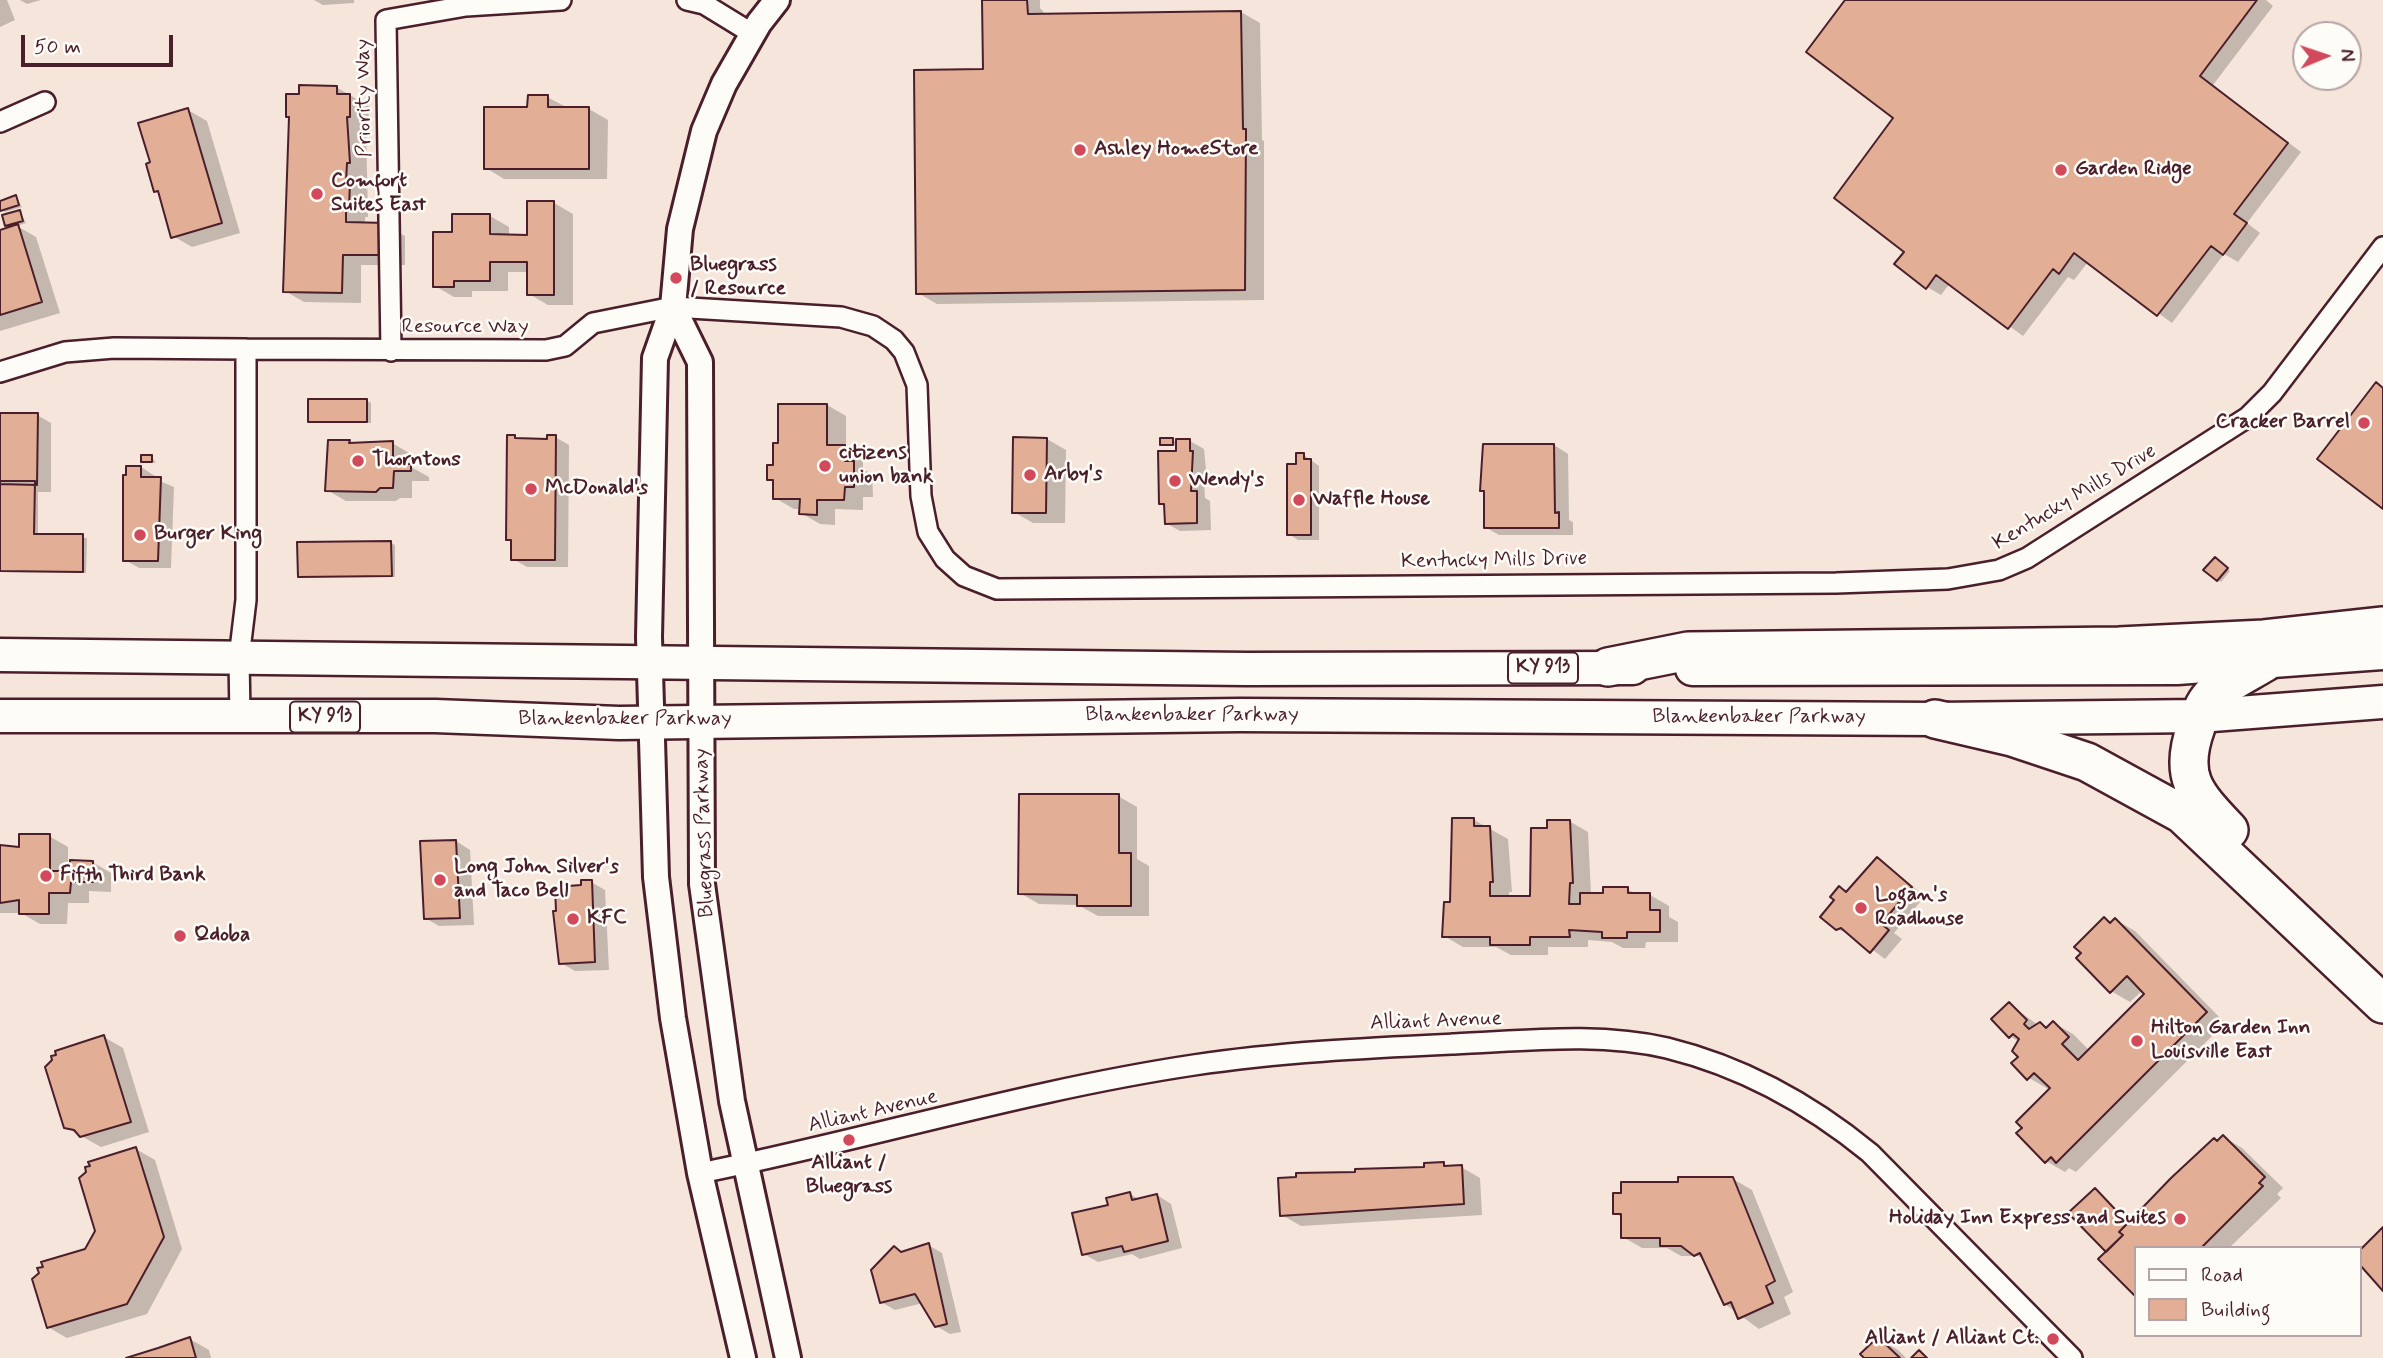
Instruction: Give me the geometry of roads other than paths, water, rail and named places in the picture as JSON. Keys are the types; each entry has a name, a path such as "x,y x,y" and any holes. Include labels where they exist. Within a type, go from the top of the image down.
{"highway":[{"path":"1608,667 1688,651 2119,646 2264,639 2383,626"},
{"path":"2264,663 2210,695 2199,716 2189,746 2188,772 2202,800 2371,991"},
{"path":"1935,719 2012,737 2087,762 2182,814 2371,991"}],"main road":[{"name":"KY 913","path":"0,655 1247,669 2177,668 2383,653"},
{"name":"Blankenbaker Parkway","path":"0,716 435,716 619,723 650,720 1240,715 1935,719 2199,716 2383,702"}],"street":[{"name":"Priority Way","path":"391,351 386,20 466,6 561,0"},
{"path":"687,0 704,5 753,34"},
{"path":"743,1358 700,1173 673,1018 656,877 649,662 655,358 673,307 680,229 704,131 724,84 753,34 777,0"},
{"path":"0,122 45,102"},
{"name":"Kentucky Mills Drive","path":"673,307 841,317 873,326 894,340 913,369 920,401 921,496 928,531 945,559 964,576 997,589 1836,583 1948,579 1989,573 2027,558 2248,417 2272,393 2383,247"},
{"name":"Resource Way","path":"0,372 65,352 114,348 391,351 557,349 565,346 593,323 673,307"},
{"name":"Bluegrass Parkway","path":"673,307 700,362 704,721 702,884 721,1028 745,1164 788,1358"},
{"path":"240,717 239,658 246,600 246,348"},
{"name":"Alliant Avenue","path":"700,1173 1105,1081 1195,1065 1356,1048 1575,1038 1618,1040 1663,1047 1731,1068 1789,1094 1836,1125 1870,1153 2066,1356"}],"place":[{"name":"Ashley HomeStore","path":"1080,150"},
{"name":"Garden Ridge","path":"2061,170"},
{"name":"Comfort Suites East","path":"317,194"},
{"name":"Bluegrass / Resource","path":"676,278"},
{"name":"Cracker Barrel","path":"2364,423"},
{"name":"Thorntons","path":"358,461"},
{"name":"citizens union bank","path":"825,466"},
{"name":"Arby's","path":"1030,475"},
{"name":"Wendy's","path":"1175,481"},
{"name":"McDonald's","path":"531,489"},
{"name":"Waffle House","path":"1299,500"},
{"name":"Burger King","path":"140,535"},
{"name":"Fifth Third Bank","path":"46,876"},
{"name":"Long John Silver's and Taco Bell","path":"440,880"},
{"name":"Logan's Roadhouse","path":"1861,908"},
{"name":"KFC","path":"573,919"},
{"name":"Qdoba","path":"180,936"},
{"name":"Hilton Garden Inn Louisville East","path":"2137,1041"},
{"name":"Alliant / Bluegrass","path":"849,1140"},
{"name":"Holiday Inn Express and Suites","path":"2180,1219"},
{"name":"Alliant / Alliant Ct.","path":"2053,1339"}]}
